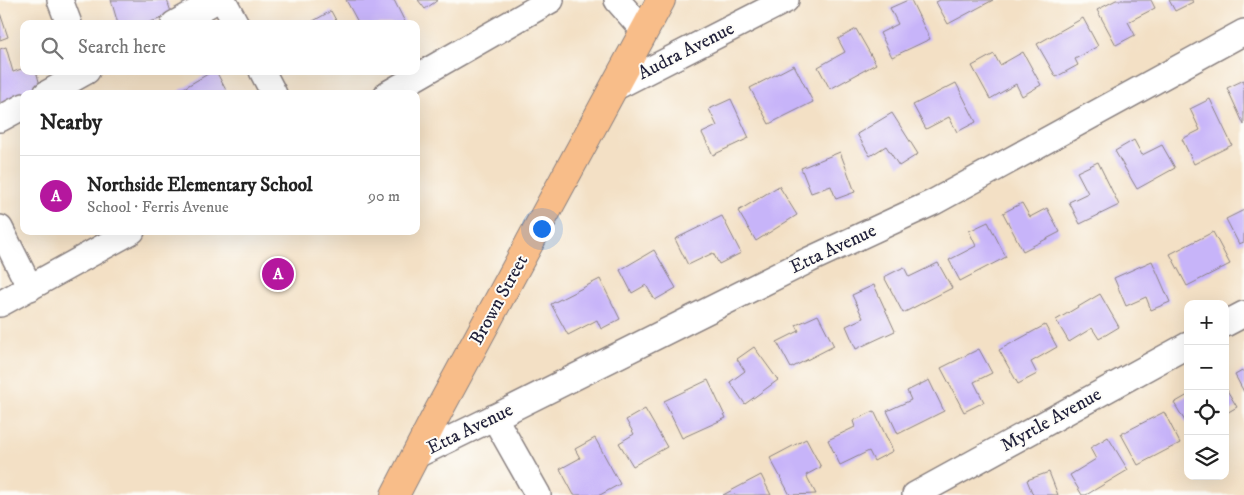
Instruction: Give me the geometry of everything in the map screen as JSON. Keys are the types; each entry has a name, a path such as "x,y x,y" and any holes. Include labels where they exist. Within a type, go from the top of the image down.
{"main road":[{"name":"Brown Street","path":"395,495 661,0"}],"street":[{"path":"60,0 68,20"},
{"path":"181,20 217,0"},
{"path":"223,0 234,20"},
{"path":"394,90 551,0"},
{"path":"617,0 644,31"},
{"name":"Audra Avenue","path":"614,88 786,0"},
{"name":"Etta Avenue","path":"415,456 808,260 934,202 1244,32"},
{"path":"53,90 80,75"},
{"path":"264,75 272,90"},
{"path":"0,119 20,108"},
{"path":"0,228 30,288"},
{"path":"0,304 125,235"},
{"path":"1229,322 1244,314"},
{"name":"Myrtle Avenue","path":"914,495 1184,347"},
{"path":"494,417 538,495"}],"building":[{"path":"111,0 167,0 172,15 156,20 117,20"},
{"path":"346,0 394,0 404,20 357,20"},
{"path":"418,0 438,0 425,9"},
{"path":"911,0 930,39 892,57 880,33 898,24 890,8"},
{"path":"940,0 993,0 948,24 936,2"},
{"path":"1116,0 1151,0 1155,8 1128,22 1135,35 1116,45 1097,10"},
{"path":"1169,0 1192,0 1193,2 1175,11"},
{"path":"331,11 336,20 315,20"},
{"path":"0,13 8,37 0,40"},
{"path":"1083,18 1098,46 1075,59 1078,65 1056,77 1037,44"},
{"path":"856,29 876,64 830,89 818,67 845,52 838,39"},
{"path":"6,47 13,72 20,69 20,75 37,75 41,90 20,90 20,99 0,104 0,49"},
{"path":"1023,52 1041,85 1022,96 1016,84 990,99 972,66 994,54 1000,65"},
{"path":"794,65 813,102 769,124 750,88"},
{"path":"206,75 218,75 226,90 180,90"},
{"path":"1244,80 1244,125 1227,88"},
{"path":"956,83 976,122 957,132 949,117 926,129 913,105"},
{"path":"731,99 749,138 713,155 702,133 717,126 709,109"},
{"path":"1210,99 1232,145 1194,164 1182,139 1200,130 1190,109"},
{"path":"892,113 918,154 899,166 886,146 870,156 857,134"},
{"path":"1134,140 1142,155 1162,145 1175,168 1137,189 1115,151"},
{"path":"840,152 855,192 836,199 831,186 811,193 801,168"},
{"path":"1098,162 1119,205 1080,224 1069,202 1088,193 1077,172"},
{"path":"779,186 797,215 756,241 738,211"},
{"path":"1022,203 1030,217 1047,208 1060,232 1023,251 1003,213"},
{"path":"1244,210 1244,242 1239,244 1226,219"},
{"path":"722,216 741,253 719,264 713,253 688,265 675,239"},
{"path":"988,222 1006,257 960,281 949,260 976,246 969,231"},
{"path":"1213,232 1230,264 1187,286 1170,254"},
{"path":"654,250 676,288 655,300 646,285 632,293 620,270"},
{"path":"1152,261 1170,302 1151,310 1146,297 1126,306 1114,278"},
{"path":"938,263 952,288 903,313 884,277 904,267 909,277"},
{"path":"600,279 620,319 601,329 597,320 568,335 551,304"},
{"path":"874,285 895,331 856,349 846,326 863,318 852,295"},
{"path":"1100,294 1119,327 1099,339 1092,328 1069,342 1056,320"},
{"path":"818,315 834,346 791,368 777,342 799,331 796,325"},
{"path":"1045,325 1057,347 1031,362 1037,374 1018,384 999,350"},
{"path":"754,347 778,380 745,404 730,382 745,371 737,359"},
{"path":"979,349 992,373 974,382 984,402 964,412 941,368"},
{"path":"1244,370 1244,392 1235,375"},
{"path":"708,380 726,418 682,438 664,401"},
{"path":"929,380 944,411 898,434 887,411 911,400 907,391"},
{"path":"1229,394 1237,407 1229,412"},
{"path":"1184,397 1184,419 1174,403"},
{"path":"645,409 667,447 633,466 619,443 634,434 626,420"},
{"path":"874,411 893,451 874,461 869,451 840,465 828,440 855,427 853,421"},
{"path":"1164,412 1180,443 1138,465 1121,434"},
{"path":"1108,437 1128,470 1086,495 1082,495 1070,475 1096,459 1090,448"},
{"path":"595,438 620,484 600,495 574,495 560,469 580,458 575,449"},
{"path":"806,439 821,467 806,475 816,494 790,495 770,458"},
{"path":"1049,472 1058,495 1033,495 1027,480"},
{"path":"761,475 771,495 723,495"}],"place":[{"name":"Northside Elementary School","path":"278,274"}]}
